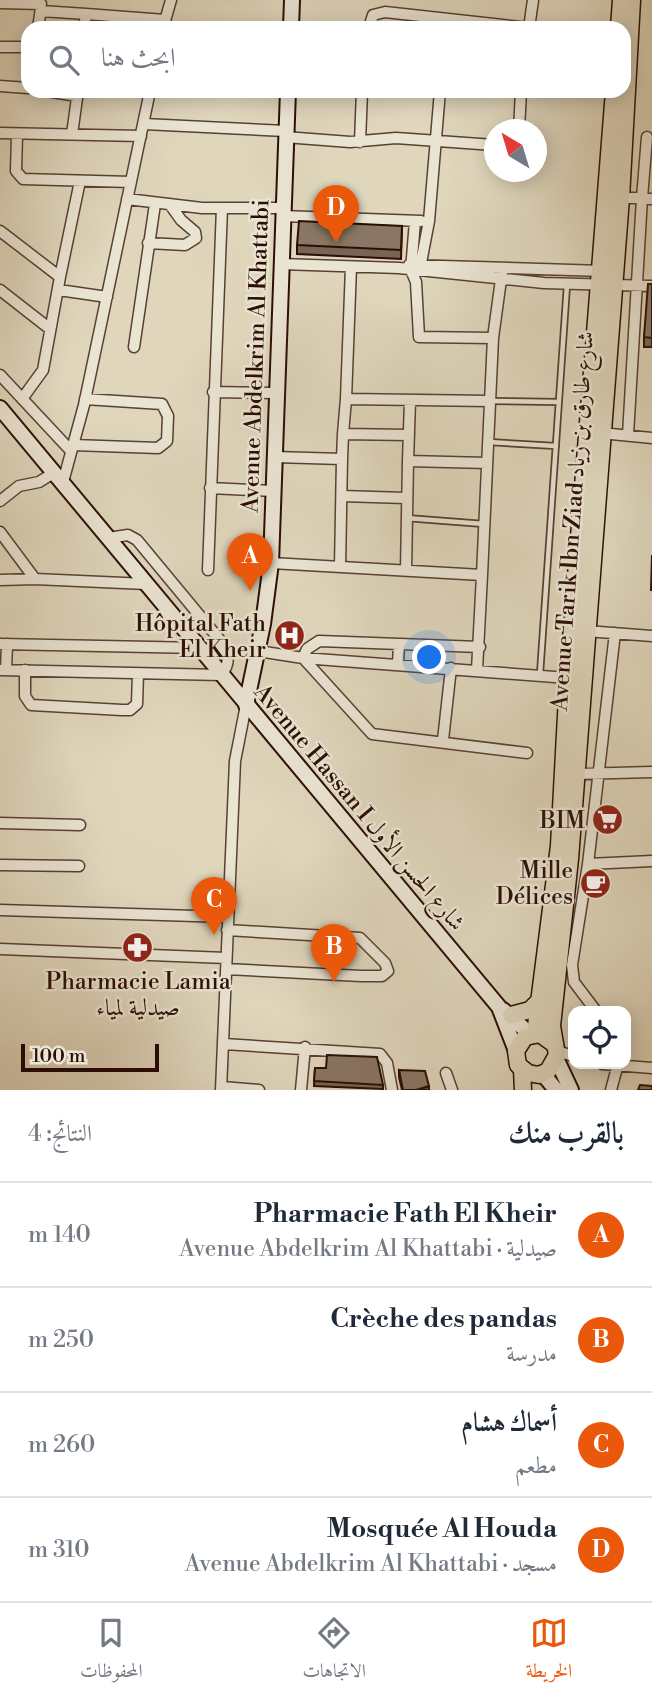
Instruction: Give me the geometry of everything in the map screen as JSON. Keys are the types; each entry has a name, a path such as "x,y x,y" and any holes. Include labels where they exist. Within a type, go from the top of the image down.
{"main road":[{"path":"290,21 292,0"},
{"path":"620,21 621,0"},
{"name":"Avenue Tarik Ibn Ziad شارع طارق بن زياد","path":"631,21 632,0"},
{"name":"Avenue Abdelkrim Al Khattabi","path":"246,705 258,651 271,563 288,98"},
{"name":"Avenue Tarik Ibn Ziad شارع طارق بن زياد","path":"556,1051 552,1026 576,774 601,433 614,98"},
{"name":"Avenue Tarik Ibn Ziad شارع طارق بن زياد","path":"533,1034 540,1000 559,846 568,678 607,277 621,198 627,98"},
{"name":"Avenue Hassan I شارع الحسن الأول","path":"0,408 505,1011 533,1034 545,1036 556,1051"},
{"path":"505,1011 530,1010 540,1000"},
{"name":"Avenue Hassan I شارع الحسن الأول","path":"505,1011 522,1070"},
{"path":"516,1051 521,1041 533,1034"},
{"path":"540,1080 552,1068 556,1051"},
{"path":"556,1051 571,1090"},
{"path":"522,1070 556,1090"},
{"path":"522,1070 523,1090"}],"street":[{"path":"165,21 171,0"},
{"path":"530,21 533,0"},
{"path":"0,4 41,5 141,21"},
{"path":"370,21 371,16 379,12 463,21"},
{"path":"85,21 86,14"},
{"path":"0,47 21,47"},
{"path":"0,86 21,88"},
{"path":"72,134 76,98"},
{"path":"0,501 19,486 59,477 72,448 85,399 149,98"},
{"path":"360,142 362,98"},
{"path":"416,268 429,221 439,98"},
{"path":"520,119 521,98"},
{"path":"144,124 360,142 388,138 484,144"},
{"path":"0,133 141,136"},
{"path":"17,134 16,171 19,177 32,181 131,182"},
{"path":"628,435 637,285 647,199 647,137"},
{"path":"22,399 43,370 80,181"},
{"path":"621,198 647,199"},
{"path":"127,199 171,206 429,221"},
{"path":"134,347 155,204"},
{"path":"148,243 185,245 196,238 195,232 181,220 171,206"},
{"path":"208,570 222,208"},
{"path":"415,221 419,337 493,338"},
{"path":"0,231 60,277"},
{"path":"281,264 399,268 502,266 607,277 652,286"},
{"path":"477,670 493,338 502,266"},
{"path":"340,567 351,267"},
{"path":"416,268 567,284 607,277"},
{"path":"0,290 50,329"},
{"path":"59,290 107,297"},
{"path":"0,375 72,448 158,448 167,441 169,416 162,404 85,399"},
{"path":"213,393 277,393"},
{"path":"346,399 490,401"},
{"path":"405,570 405,498 410,401"},
{"path":"601,433 652,438"},
{"path":"343,434 409,435"},
{"path":"275,457 342,459"},
{"path":"408,461 487,463"},
{"path":"210,488 273,491"},
{"path":"342,496 405,498"},
{"path":"0,532 35,579"},
{"path":"108,538 128,535 137,540 225,648 228,665 221,675 3,670 3,644 201,649"},
{"path":"271,563 482,575"},
{"path":"0,580 146,584"},
{"path":"156,596 172,583"},
{"path":"586,631 652,636"},
{"path":"593,1006 572,976 615,634"},
{"path":"303,658 307,649 319,641 480,647"},
{"path":"398,664 399,644"},
{"path":"258,651 303,658 568,678"},
{"path":"303,658 367,731 383,737 443,740 527,753"},
{"path":"443,740 451,668"},
{"path":"25,670 25,696 31,705 122,710 130,710 137,704 138,674"},
{"path":"246,705 236,761 221,1089 260,1090"},
{"path":"576,774 652,772"},
{"path":"0,823 80,825"},
{"path":"588,864 652,861"},
{"path":"0,865 79,866"},
{"path":"0,910 228,917"},
{"path":"0,949 361,976 382,976 388,971 385,963 360,938 228,930"},
{"path":"224,1044 305,1047 380,1054 387,1063 392,1090"},
{"path":"301,1090 305,1047"},
{"path":"556,1051 568,1055"},
{"path":"631,1066 652,1068"},
{"path":"611,1090 617,1069"},
{"path":"446,1073 453,1090"}],"lane":[{"path":"540,677 567,284"},
{"path":"490,401 559,402"},
{"path":"488,442 556,446"},
{"path":"405,518 484,524"}],"building":[{"path":"299,221 402,226 401,250 297,245"},
{"path":"648,284 652,284 652,338 644,337"},
{"path":"327,1055 377,1057 383,1085 314,1081 315,1068 326,1068"},
{"path":"399,1070 425,1071 429,1086 403,1090"},
{"path":"640,1085 652,1086 652,1090 638,1090"}],"place":[{"name":"Mosquée Al Houda","path":"336,243"},
{"name":"Pharmacie Fath El Kheir","path":"250,591"},
{"name":"Hôpital Fath El Kheir","path":"289,636"},
{"name":"BIM","path":"608,820"},
{"name":"Mille Délices","path":"596,883"},
{"name":"أسماك هشام","path":"214,935"},
{"name":"Pharmacie Lamia صيدلية لمياء","path":"138,947"},
{"name":"Crèche des pandas","path":"334,982"}]}
